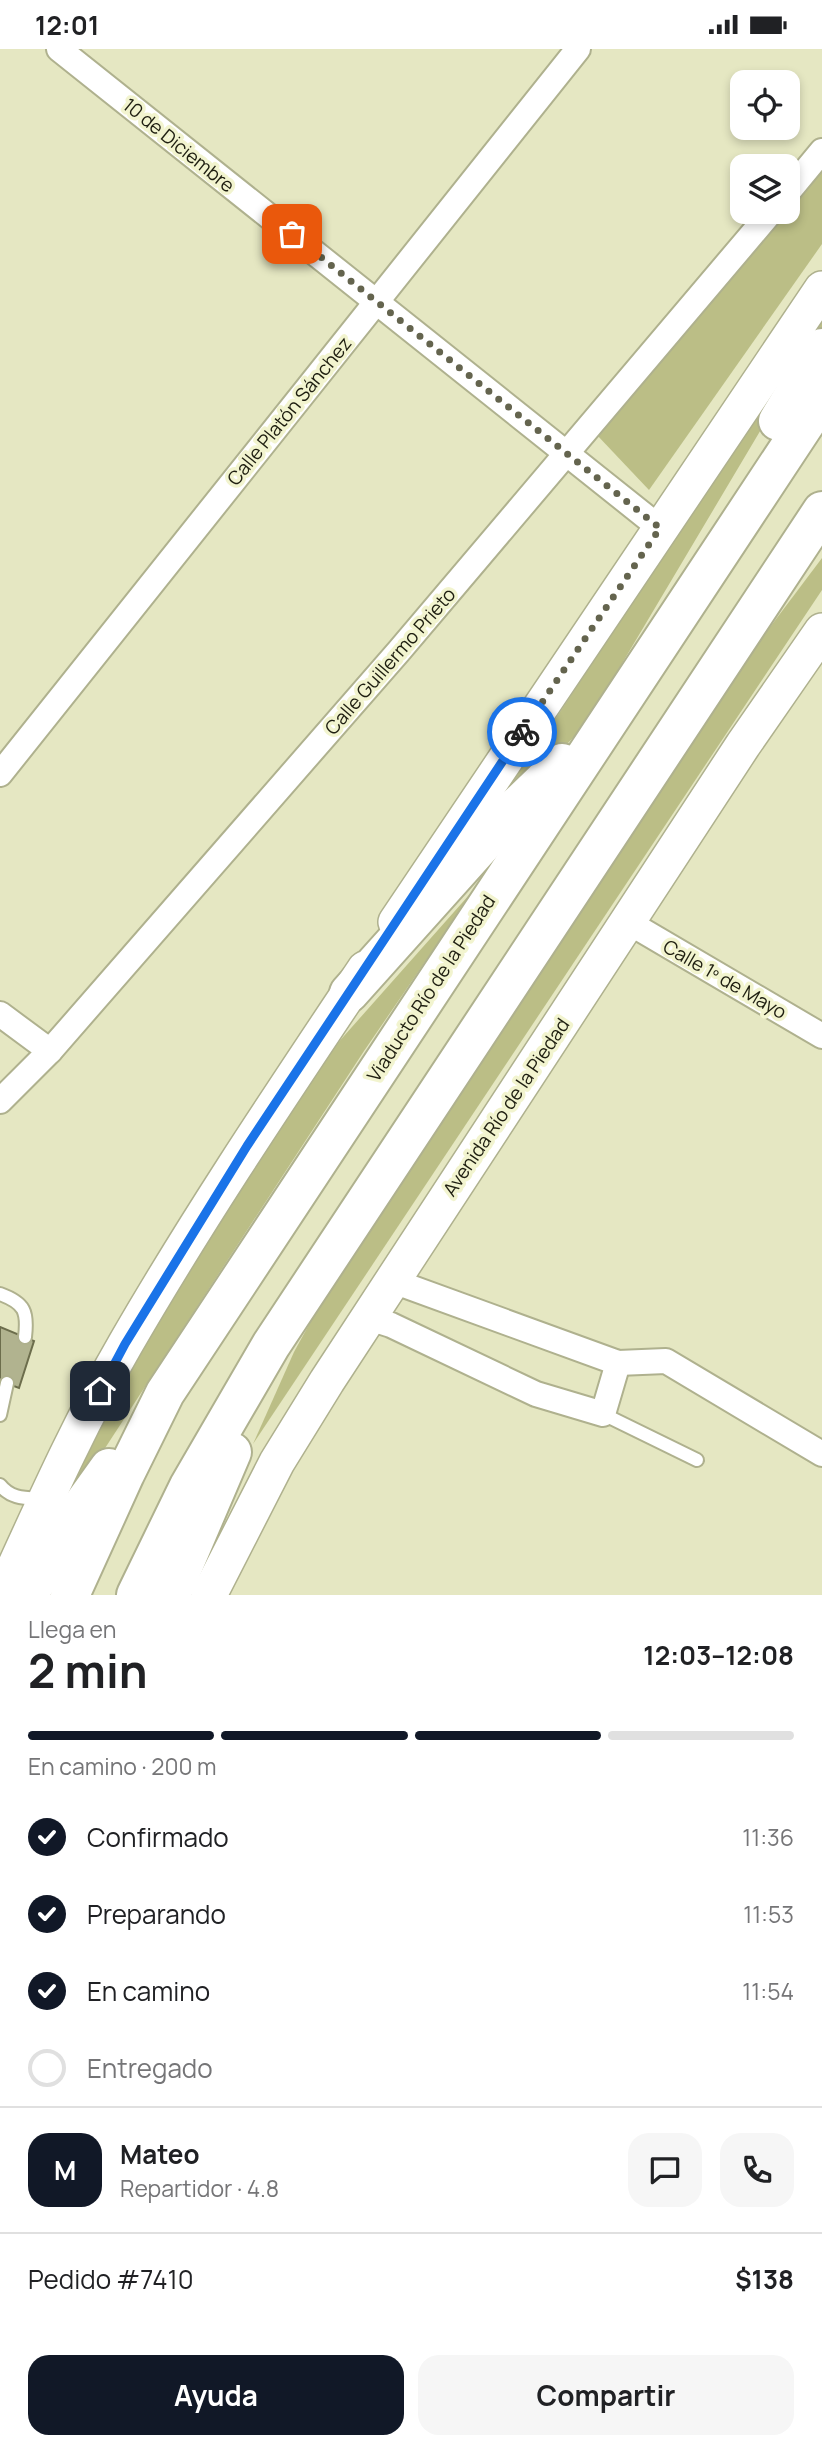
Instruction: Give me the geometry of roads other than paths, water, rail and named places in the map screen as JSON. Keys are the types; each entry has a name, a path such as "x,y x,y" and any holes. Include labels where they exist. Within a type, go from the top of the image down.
{"highway":[{"path":"702,577 764,447 822,348"},
{"name":"Viaducto Río de la Piedad","path":"70,1595 114,1495 165,1393 822,398"},
{"path":"136,1595 189,1486 271,1345 815,527"},
{"path":"349,993 515,808 611,716"},
{"path":"171,1595 248,1417 271,1345"},
{"path":"29,1595 82,1504 165,1393"}],"main road":[{"path":"2,1595 46,1500 125,1344 247,1146 551,687 822,289"},
{"name":"Avenida Río de la Piedad","path":"209,1595 277,1462 393,1280 822,631"}],"street":[{"name":"10 de Diciembre","path":"60,49 660,528"},
{"name":"Calle Platón Sánchez","path":"0,774 578,49"},
{"path":"800,178 822,151"},
{"name":"Calle Guillermo Prieto","path":"0,1101 50,1051 399,651 761,224"},
{"name":"Calle 1º de Mayo","path":"628,922 822,1036"},
{"path":"0,1014 50,1051"},
{"path":"393,1280 618,1363 666,1361 822,1454"},
{"path":"369,1318 391,1325 536,1394 603,1414 618,1363"}],"lane":[{"path":"0,1294 22,1304 28,1316 24,1337"},
{"path":"0,1415 7,1383"},
{"path":"603,1414 697,1460"},
{"path":"0,1485 6,1492 18,1498 46,1500"}]}
